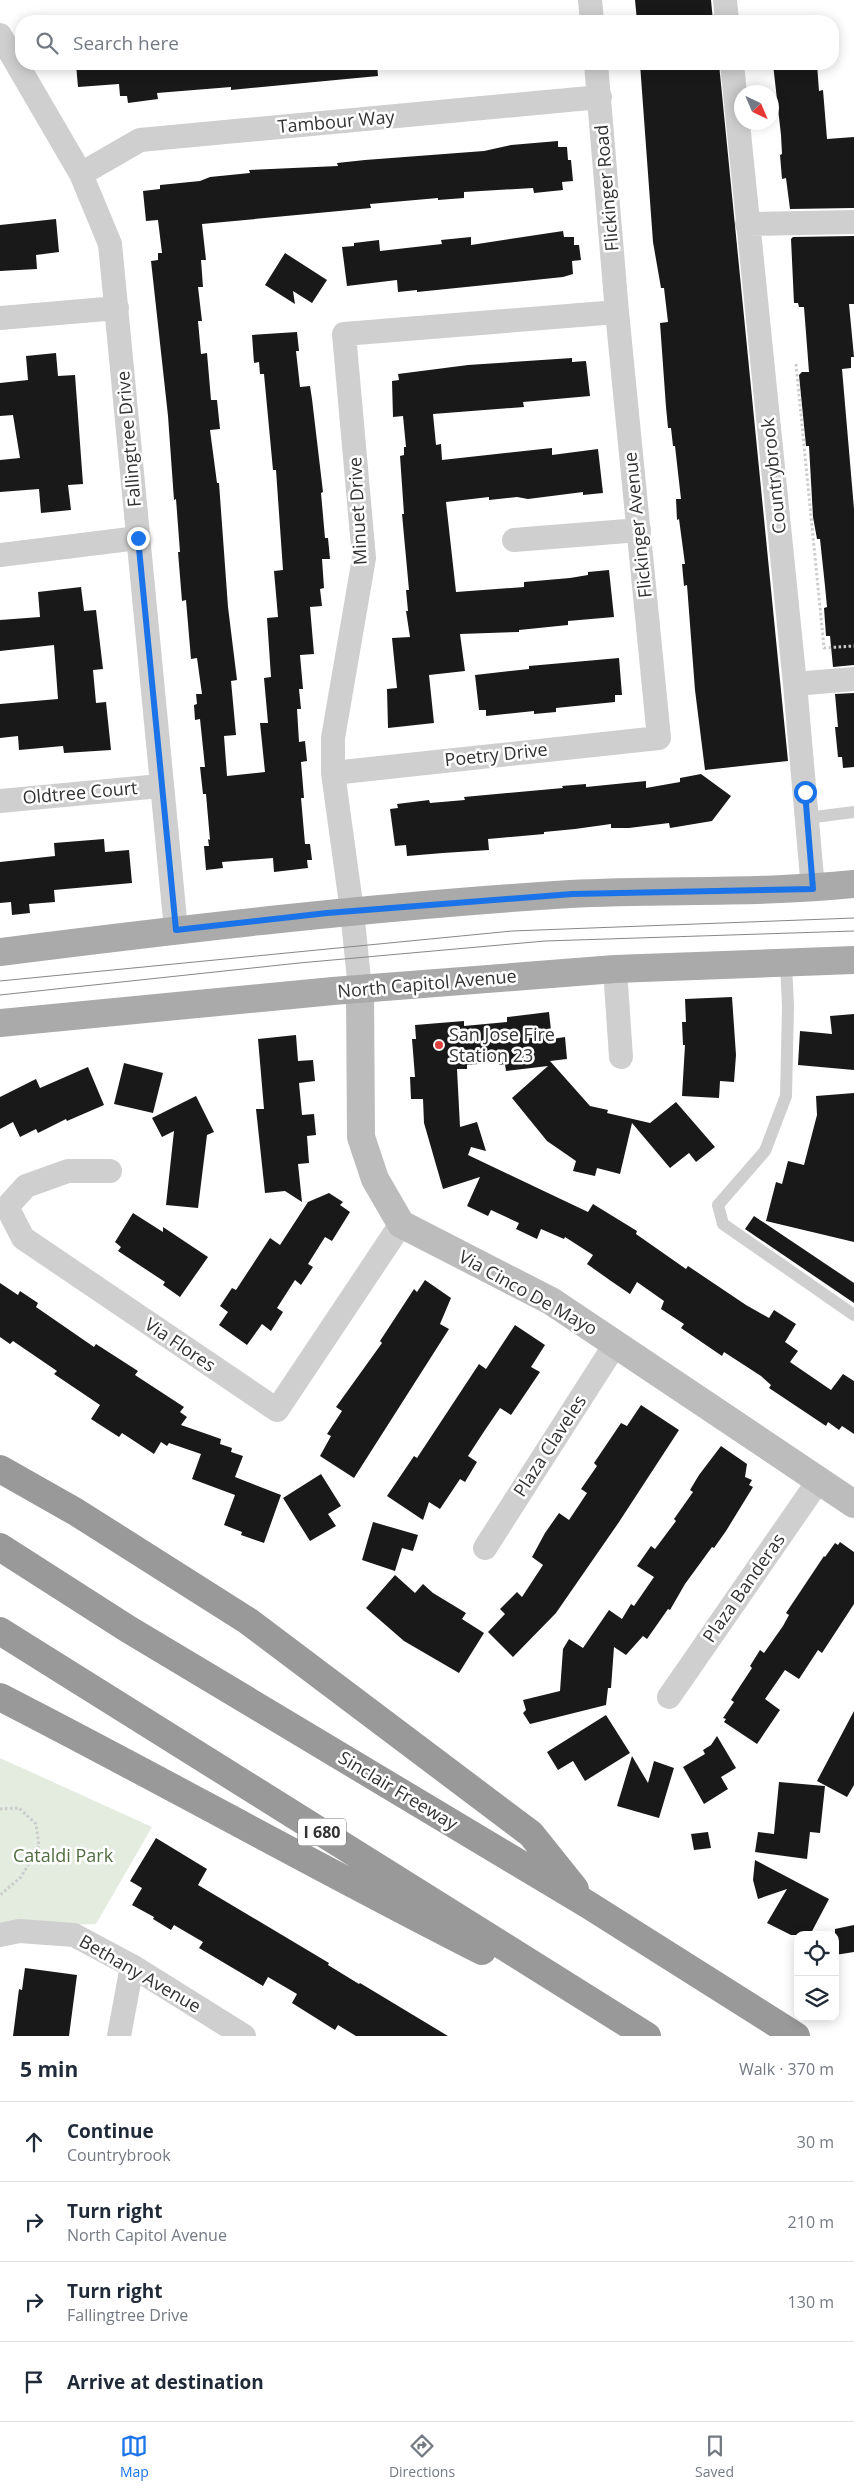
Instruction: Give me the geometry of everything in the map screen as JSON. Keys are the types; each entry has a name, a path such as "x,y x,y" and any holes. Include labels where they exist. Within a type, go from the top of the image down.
{"highway":[{"path":"0,1449 33,1472 76,1512"},
{"path":"0,1469 76,1512 248,1621 531,1834 587,1904"},
{"name":"Sinclair Freeway","path":"0,1547 128,1629 587,1904 796,2036"},
{"name":"I 680","path":"0,1631 645,2035"},
{"path":"0,1697 152,1775 338,1878 645,2035"}],"main road":[{"path":"0,952 352,910 572,894 813,889 854,884"},
{"name":"North Capitol Avenue","path":"0,1023 360,989 615,969 854,960"}],"street":[{"path":"590,0 591,15"},
{"path":"725,0 727,15"},
{"name":"Fallingtree Drive","path":"0,36 15,62"},
{"name":"Fallingtree Drive","path":"20,70 81,174 110,244 160,786 176,930"},
{"name":"Flickinger Road","path":"597,70 617,312"},
{"name":"Countrybrook","path":"733,70 795,684 813,889"},
{"name":"Tambour Way","path":"81,174 140,140 600,97"},
{"path":"748,224 854,222"},
{"path":"0,318 117,308"},
{"name":"Flickinger Avenue","path":"617,312 659,738"},
{"name":"Minuet Drive","path":"360,989 352,910 333,773 334,738 364,558 344,334 617,312"},
{"path":"514,540 638,530"},
{"path":"0,555 138,538"},
{"path":"795,684 854,679"},
{"name":"Poetry Drive","path":"333,773 659,738"},
{"name":"Oldtree Court","path":"0,801 160,786"},
{"path":"615,969 620,1057"},
{"path":"360,989 361,1137 375,1179 401,1224"},
{"name":"Via Flores","path":"110,1171 68,1171 26,1186 7,1207 23,1238 277,1410 401,1224"},
{"name":"Via Cinco De Mayo","path":"401,1224 551,1301 854,1504"},
{"name":"Plaza Claveles","path":"485,1548 616,1343"},
{"name":"Plaza Banderas","path":"668,1697 819,1480"},
{"name":"Bethany Avenue","path":"0,1935 19,1931 74,1935 132,1966 244,2036"},
{"path":"119,2036 132,1966"}],"lane":[{"path":"807,818 854,812"},
{"path":"786,964 788,1006 786,1096 765,1151 718,1205 723,1224 854,1316"}],"path":[{"path":"796,364 824,648 854,646"},
{"path":"0,1809 19,1808 36,1824 39,1846 21,1877 0,1895"}],"green space":[{"name":"Cataldi Park","path":"0,1758 152,1827 96,1924 0,1927"}],"building":[{"path":"635,0 711,0 712,15 636,15"},
{"path":"77,70 378,70 378,76 231,90 231,87 157,93 158,99 128,103 127,96 120,96 119,84 78,87"},
{"path":"640,70 720,70 788,761 705,770 695,690 687,585 684,586 682,564 685,564 679,519 677,520 676,499 681,499 675,446 673,446 671,428 668,428 666,407 660,323 668,322 664,288 661,288 653,242"},
{"path":"774,70 817,70 819,91 823,90 827,139 854,137 854,208 790,209 786,178 782,179 780,155 782,154 779,85 775,85"},
{"path":"558,141 558,147 567,147 568,160 571,160 573,181 562,182 563,190 534,193 533,188 464,192 464,198 438,200 438,198 370,204 371,208 202,224 206,260 201,260 203,287 198,287 202,321 198,321 201,354 207,353 211,400 217,400 220,429 210,430 217,483 219,483 228,607 237,680 231,681 236,735 224,736 227,776 265,772 260,723 268,723 264,678 271,677 267,618 278,617 274,571 283,570 276,470 273,470 264,374 260,374 259,362 254,363 252,335 297,332 299,351 296,351 300,387 310,386 312,399 323,492 321,493 325,538 328,538 330,559 322,559 324,588 320,589 322,606 310,607 314,654 300,655 303,689 299,689 301,709 297,709 299,742 305,741 307,761 301,762 304,798 301,798 305,844 310,844 312,860 307,860 308,868 274,872 273,858 222,862 223,868 206,870 204,846 209,846 208,839 210,840 206,794 203,794 200,767 205,767 200,719 195,720 194,705 197,704 196,694 202,694 197,658 191,659 186,600 182,601 176,499 174,500 168,416 151,261 158,260 158,253 162,253 158,220 146,221 143,191 160,189 160,185 250,173 249,170 338,166 337,163 484,151 511,145"},
{"path":"56,219 59,252 36,255 37,269 0,271 0,225"},
{"path":"563,231 564,237 574,237 574,245 579,245 581,260 572,261 573,274 563,277 417,292 417,290 398,292 397,280 347,286 342,247 354,246 354,243 379,240 380,251 442,244 441,240 471,237 471,245"},
{"path":"854,236 854,304 849,304 854,357 851,357 851,368 842,369 854,509 854,665 833,667 830,636 826,636 824,608 827,607 825,586 820,539 817,539 813,517 809,446 806,446 799,375 802,372 809,372 804,307 799,307 798,303 794,303 791,239 793,237"},
{"path":"285,253 327,280 312,303 293,291 295,304 265,285"},
{"path":"56,353 58,376 75,375 83,484 68,485 71,510 41,513 39,489 0,492 0,460 20,458 13,415 0,416 0,383 28,380 26,356"},
{"path":"572,358 572,362 586,361 590,396 523,402 524,407 433,414 436,445 441,444 442,460 552,448 552,455 598,449 603,493 583,495 583,492 528,499 517,497 489,500 489,497 446,502 456,592 524,587 524,582 570,578 588,575 588,572 609,570 614,617 568,621 568,625 519,630 519,632 460,634 465,671 429,675 434,723 388,728 387,689 397,688 392,638 410,637 406,611 408,611 406,590 409,590 402,514 404,514 400,456 404,455 404,447 406,447 403,416 393,417 392,381 399,380 398,374 468,365"},
{"path":"81,587 84,611 96,610 103,669 93,670 96,703 106,702 111,750 64,753 63,746 19,750 18,736 0,738 0,704 58,699 54,645 0,651 0,620 40,617 38,592"},
{"path":"619,658 622,695 615,695 615,702 556,708 556,712 534,714 534,711 486,716 486,710 479,710 475,675 529,669 529,666"},
{"path":"854,693 854,767 843,768 842,757 838,757 835,727 838,727 835,694"},
{"path":"701,774 731,796 712,821 670,828 669,823 629,828 611,828 611,824 544,832 544,834 488,839 489,850 407,856 406,845 395,846 390,809 398,808 397,804 429,800 430,803 465,800 464,797 563,788 562,786 586,784 586,787 646,781 646,788 680,782 680,778"},
{"path":"104,839 105,852 129,850 132,883 54,890 55,902 29,904 30,913 12,915 11,902 0,903 0,862 55,856 54,843"},
{"path":"732,997 736,1055 734,1082 720,1081 719,1098 682,1096 685,1045 683,1045 682,1022 686,1022 685,999"},
{"path":"549,1012 552,1039 565,1037 567,1059 550,1061 590,1106 608,1110 607,1113 650,1123 676,1102 715,1147 696,1162 689,1153 670,1168 632,1123 620,1174 597,1168 595,1176 573,1171 576,1161 547,1141 512,1098 548,1066 506,1071 505,1064 499,1065 499,1062 467,1065 467,1069 457,1069 460,1127 477,1122 486,1151 471,1147 468,1155 588,1212 593,1204 637,1231 636,1234 686,1269 688,1266 746,1305 769,1318 774,1310 796,1324 785,1342 798,1351 790,1362 831,1390 843,1374 854,1381 854,1434 842,1426 839,1430 828,1422 826,1426 769,1388 771,1385 761,1376 724,1352 722,1356 681,1328 684,1324 661,1309 664,1301 637,1282 630,1294 587,1264 593,1255 565,1237 564,1239 541,1229 537,1239 516,1229 519,1223 491,1210 488,1216 467,1206 480,1177 443,1189 424,1123 423,1099 411,1099 410,1077 415,1077 412,1039 416,1039 415,1025 464,1021 464,1026 507,1022 507,1017"},
{"path":"854,1014 854,1070 798,1065 800,1031 832,1034 830,1016"},
{"path":"296,1035 298,1061 313,1060 315,1081 299,1083 302,1115 314,1114 316,1135 307,1136 309,1163 298,1164 302,1202 285,1191 265,1193 256,1109 264,1109 258,1039"},
{"path":"124,1063 163,1073 153,1113 114,1104"},
{"path":"88,1067 104,1105 67,1121 66,1119 38,1133 36,1129 20,1137 13,1122 0,1129 0,1097 36,1079 40,1088"},
{"path":"854,1093 854,1242 766,1221 776,1182 782,1184 788,1161 804,1165 817,1115 816,1096"},
{"path":"196,1096 214,1132 207,1135 198,1208 166,1205 174,1131 162,1137 152,1118"},
{"path":"329,1193 343,1202 340,1205 350,1212 332,1241 325,1237 308,1264 313,1267 301,1285 295,1280 277,1308 283,1312 271,1331 262,1324 247,1345 219,1325 228,1312 220,1306 232,1288 236,1290 270,1238 280,1245 308,1202"},
{"path":"133,1213 163,1232 163,1227 208,1257 180,1297 163,1285 165,1282 118,1251 121,1247 115,1242"},
{"path":"754,1216 854,1283 854,1303 745,1229"},
{"path":"425,1280 451,1298 440,1324 449,1329 354,1478 320,1456 331,1436 327,1434 342,1411 336,1407 382,1343 380,1341 414,1289 417,1292"},
{"path":"0,1283 18,1295 20,1291 38,1303 36,1307 94,1347 96,1344 138,1371 135,1375 184,1407 180,1412 187,1417 181,1425 221,1439 220,1444 232,1448 231,1452 243,1456 235,1477 281,1495 264,1543 241,1535 242,1532 224,1525 235,1495 192,1479 201,1454 169,1443 167,1446 161,1442 154,1454 122,1433 119,1437 91,1419 100,1405 54,1374 57,1371 13,1341 10,1344 0,1337"},
{"path":"515,1325 545,1345 531,1367 540,1372 511,1415 500,1408 485,1430 468,1456 477,1462 465,1482 460,1479 440,1509 429,1502 423,1520 387,1496 414,1456 417,1458 479,1364 486,1369"},
{"path":"641,1405 679,1430 619,1522 556,1613 513,1657 488,1632 505,1614 500,1609 517,1592 522,1597 543,1565 532,1557 545,1533 559,1513 569,1520 587,1493 581,1489 597,1466 594,1463 621,1423 627,1426"},
{"path":"721,1446 747,1464 745,1477 752,1480 749,1485 753,1487 726,1531 714,1548 712,1547 685,1584 670,1610 668,1609 647,1639 643,1636 626,1655 614,1647 611,1688 608,1688 606,1705 530,1724 523,1713 526,1710 523,1700 560,1691 563,1649 569,1639 583,1648 609,1610 622,1619 631,1604 634,1606 654,1577 637,1566 651,1546 655,1549 676,1521 674,1519 693,1492 690,1490 699,1475"},
{"path":"321,1474 341,1506 328,1514 336,1526 310,1541 283,1498"},
{"path":"373,1522 418,1535 413,1551 402,1548 395,1571 362,1560"},
{"path":"840,1542 854,1552 854,1604 822,1653 818,1650 799,1679 785,1670 765,1699 780,1710 757,1744 724,1722 726,1719 723,1718 734,1702 731,1700 752,1668 750,1666 760,1650 764,1653 783,1626 789,1615 786,1613 824,1556 835,1543 838,1545"},
{"path":"395,1575 415,1593 423,1584 433,1593 466,1613 462,1619 484,1633 459,1673 404,1641 366,1608"},
{"path":"854,1711 854,1785 847,1797 817,1781"},
{"path":"606,1715 630,1753 585,1781 573,1761 558,1770 547,1752"},
{"path":"717,1736 736,1768 721,1777 728,1789 704,1804 683,1767 705,1754 703,1750 711,1745"},
{"path":"632,1756 648,1783 654,1761 674,1768 659,1818 617,1806"},
{"path":"779,1782 825,1786 820,1833 810,1832 807,1859 755,1852 758,1832 774,1834"},
{"path":"708,1832 711,1848 694,1850 691,1834"},
{"path":"156,1838 207,1869 198,1885 329,1963 328,1965 359,1984 448,2036 356,2036 338,2025 335,2030 292,2003 297,1994 268,1977 263,1986 199,1948 203,1942 174,1925 171,1930 153,1919 154,1917 132,1905 142,1888 130,1881"},
{"path":"755,1860 829,1899 812,1931 794,1931 794,1935 791,1935 767,1923 787,1889 758,1899 753,1880"},
{"path":"854,1925 854,1952 839,1954 839,1931 835,1931 835,1929"},
{"path":"25,1968 77,1975 69,2036 13,2036 19,1989 22,1990"}],"tram line":[{"path":"0,981 512,931 854,918"},
{"path":"0,995 299,963 545,941 854,931"}],"place":[{"name":"San Jose Fire Station 23","path":"439,1045"}],"route":[{"path":"138,538 160,786 176,930 327,913 572,894 704,893 813,889 805,792"}]}
